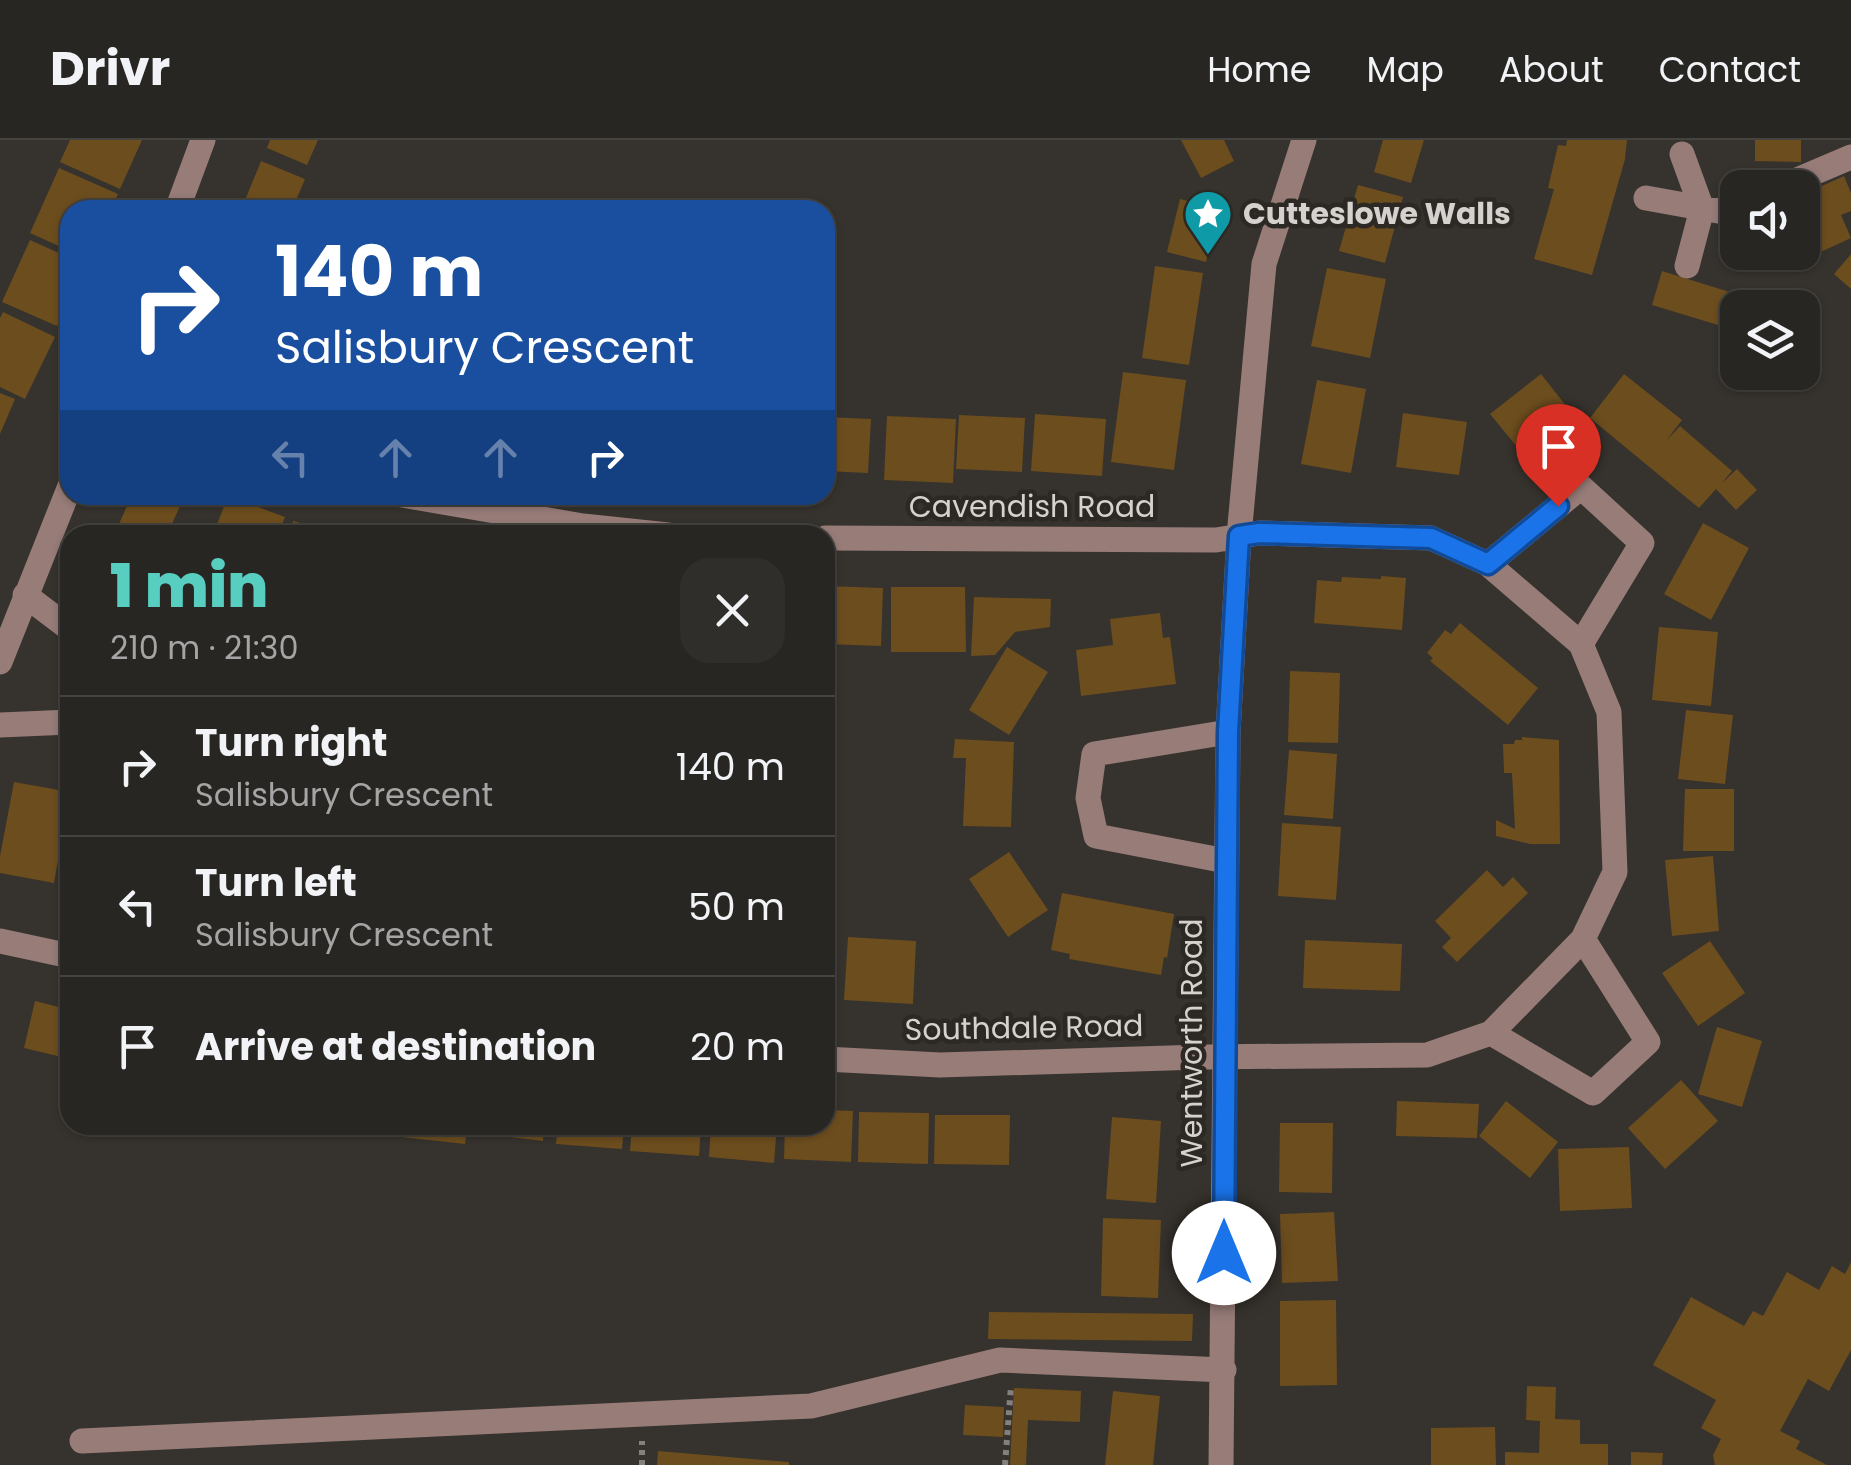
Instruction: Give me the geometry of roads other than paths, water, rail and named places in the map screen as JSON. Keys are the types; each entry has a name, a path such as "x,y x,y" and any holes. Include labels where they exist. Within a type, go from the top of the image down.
{"street":[{"path":"181,200 203,140"},
{"name":"Wentworth Road","path":"1222,1465 1228,732 1239,536 1264,264 1304,140"},
{"path":"1682,154 1702,209 1687,266"},
{"path":"1820,170 1851,157"},
{"path":"1646,198 1720,210"},
{"path":"1488,564 1581,487 1642,544 1581,644 1609,712 1615,872 1583,939 1491,1033 1592,1093 1648,1042 1583,939"},
{"path":"0,662 62,505"},
{"path":"460,505 577,525"},
{"name":"Cavendish Road","path":"835,538 1216,540 1259,533 1431,538 1488,564 1581,644"},
{"path":"24,595 60,621"},
{"path":"0,725 60,722"},
{"path":"1226,861 1096,836 1088,798 1094,754 1228,732"},
{"path":"0,941 60,954"},
{"name":"Southdale Road","path":"835,1060 940,1066 1426,1054 1491,1033"},
{"path":"82,1441 811,1406 1000,1360 1224,1370"}],"place":[{"name":"Cutteslowe Walls","path":"1208,256"}]}
